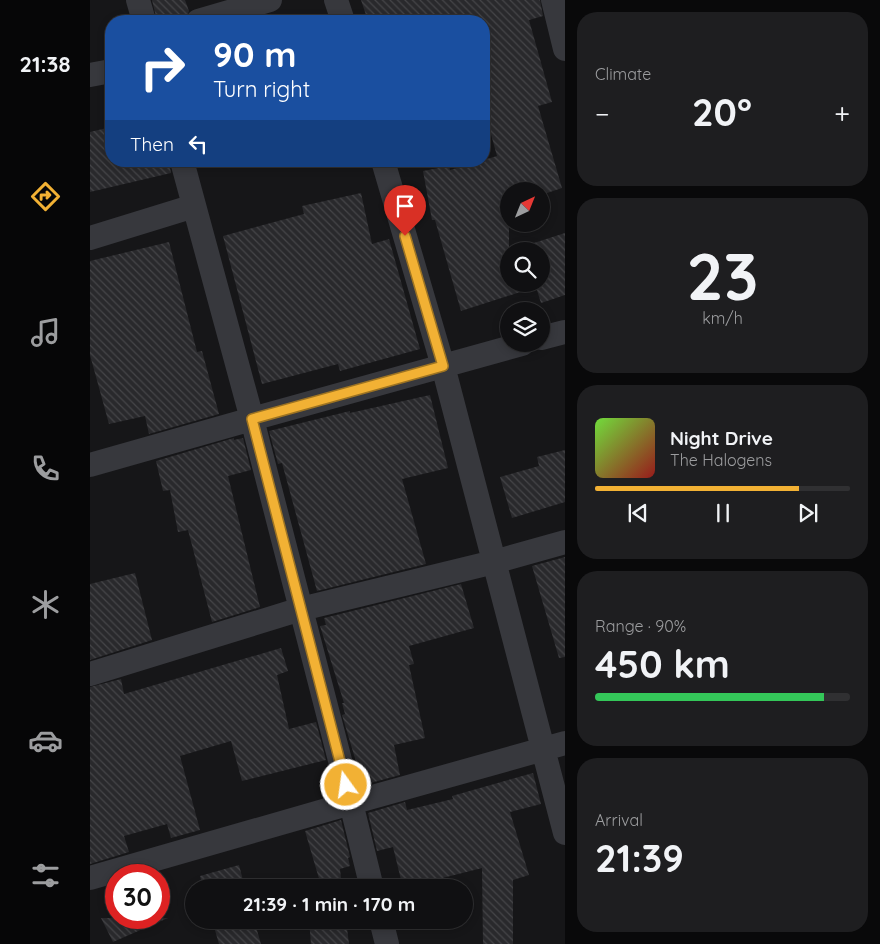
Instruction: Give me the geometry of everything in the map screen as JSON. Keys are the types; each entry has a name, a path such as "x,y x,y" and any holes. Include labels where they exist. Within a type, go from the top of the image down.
{"street":[{"path":"138,0 142,15"},
{"path":"219,15 270,0"},
{"path":"336,0 341,15"},
{"path":"552,0 565,49"},
{"path":"90,74 105,72"},
{"path":"184,167 252,419 370,879"},
{"path":"385,167 443,366 565,833"},
{"path":"90,238 194,206"},
{"path":"550,336 565,332"},
{"path":"90,465 500,350"},
{"path":"90,674 301,609 494,562 565,542"},
{"path":"90,878 565,743"},
{"path":"383,929 387,944"}],"building":[{"path":"152,0 185,0 189,11 187,15 156,15"},
{"path":"361,0 540,0 543,16 529,20 552,102 538,106 562,188 550,192 550,182 500,182 500,232 509,232 509,242 500,242 500,292 520,292 461,311 435,220 432,220 423,171 444,167 449,167 450,170 460,167 490,167 490,158 497,156 490,131 490,15 366,15"},
{"path":"105,128 105,167 170,167 171,173 90,192 90,132"},
{"path":"361,193 372,244 389,239 420,349 340,371 338,364 262,384 223,236 304,214 302,206"},
{"path":"565,233 565,295 541,302 538,292 550,292 550,242 537,242"},
{"path":"169,242 197,352 202,351 219,414 149,434 145,416 109,424 90,355 90,261"},
{"path":"430,395 448,468 402,479 426,564 317,591 282,463 278,464 269,431 350,411 350,413"},
{"path":"234,438 234,440 243,438 251,470 228,476 260,607 212,622 188,530 178,532 170,490 163,491 156,461"},
{"path":"565,450 565,502 512,518 500,477 539,466 537,457"},
{"path":"565,557 565,657 559,658 532,566"},
{"path":"135,573 152,640 90,660 90,584"},
{"path":"461,584 474,628 409,646 414,664 409,665 425,738 394,745 400,775 363,785 342,715 345,714 342,703 344,703 320,626 326,625 324,618"},
{"path":"281,648 288,671 277,675 289,729 316,722 326,760 242,781 231,741 180,756 200,830 171,838 167,824 124,836 129,852 90,864 90,687 121,679 124,694"},
{"path":"533,773 541,804 510,812 529,875 513,880 513,944 483,944 482,868 439,879 401,879 393,847 377,851 368,813 405,802 407,810 453,799 452,796"},
{"path":"341,820 350,857 348,858 350,866 340,869 341,879 319,879 305,831"},
{"path":"239,865 243,879 201,879 200,876"},
{"path":"101,918 105,918 105,926"},
{"path":"106,929 143,929 113,942"},
{"path":"215,929 257,929 261,944 219,944"},
{"path":"310,929 347,929 349,944 311,944"}],"route":[{"path":"346,785 252,419 443,366 405,236"}]}
